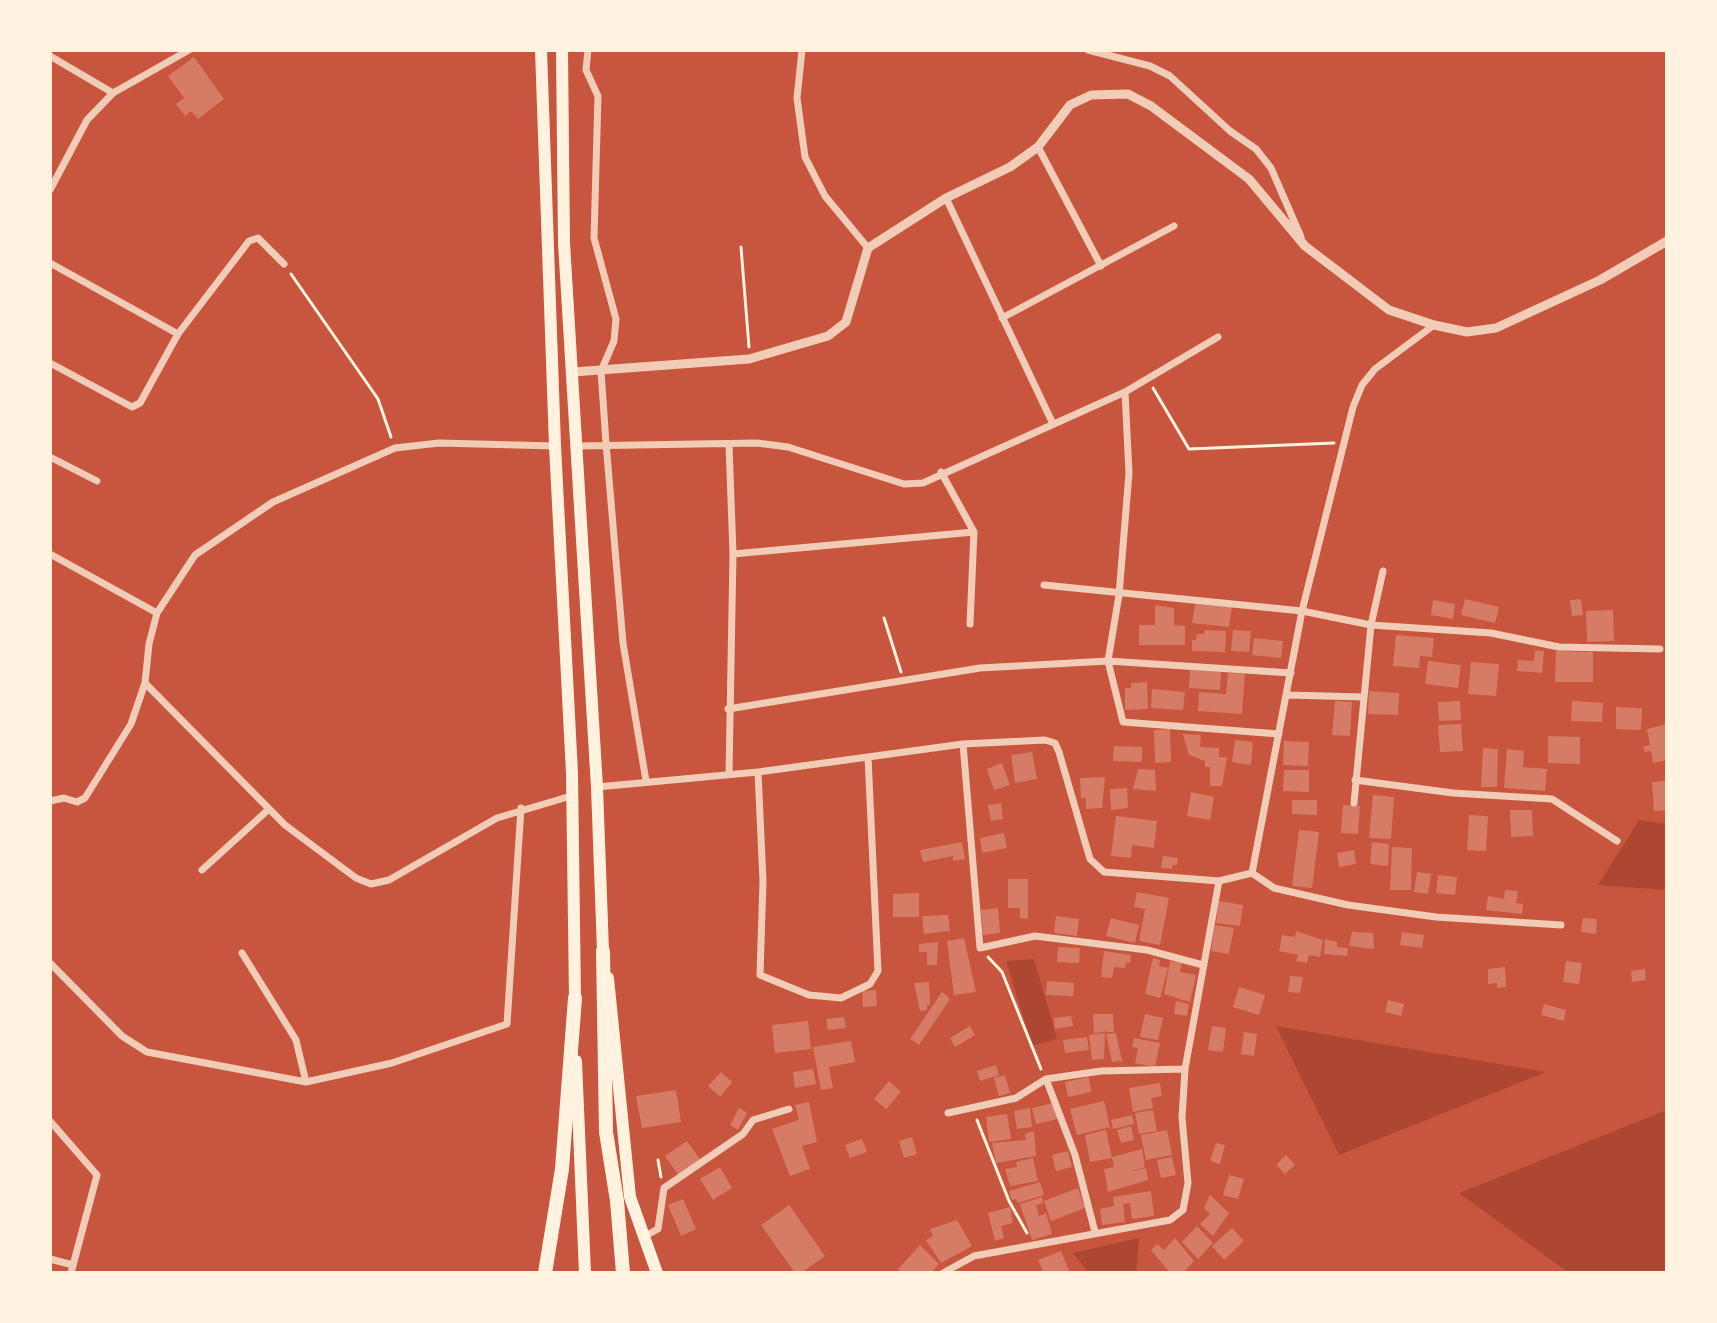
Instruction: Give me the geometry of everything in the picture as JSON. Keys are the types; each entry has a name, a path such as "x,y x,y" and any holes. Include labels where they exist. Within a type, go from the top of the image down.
{"highway":[{"path":"603,951 606,1132 617,1201 623,1273"},
{"path":"545,1273 562,1169 575,998"}],"main road":[{"path":"541,50 571,796 585,1273"},
{"path":"562,50 564,243 597,787 603,951 613,1006 630,1197 642,1238 657,1273"}],"street":[{"path":"50,190 87,120 113,93 189,50"},
{"path":"588,50 586,70 598,96 594,238 616,319 614,341 601,371 606,443 623,643 646,781"},
{"path":"802,50 797,98 805,157 825,196 868,248"},
{"path":"1088,50 1150,66 1170,76 1230,131 1256,149 1271,168 1305,246"},
{"path":"50,56 113,93"},
{"path":"573,372 749,359 828,336 846,322 868,248 946,198 1010,167 1038,147 1070,105 1091,95 1128,94 1151,106 1180,130 1231,163 1305,246 1389,310 1434,325 1467,332 1496,328 1600,280 1667,241"},
{"path":"1038,147 1101,266"},
{"path":"946,198 1053,424"},
{"path":"1002,318 1174,226"},
{"path":"50,363 136,405 178,334 249,241 258,238 284,264"},
{"path":"50,263 178,334"},
{"path":"1252,873 1302,611 1342,443 1362,385 1375,369 1434,325"},
{"path":"577,446 606,443 757,443 788,447 904,484 923,483 941,472 1125,392 1218,337"},
{"path":"1125,392 1129,473 1119,595 1108,661 1123,722 1279,734"},
{"path":"50,801 64,798 77,802 85,798 131,724 145,683 149,644 157,613 195,555 273,502 395,448 439,443 555,446"},
{"path":"729,445 733,554 729,774"},
{"path":"50,457 97,481"},
{"path":"941,472 974,532 970,624"},
{"path":"733,554 974,532"},
{"path":"50,554 157,613"},
{"path":"1354,803 1371,625 1383,571"},
{"path":"1044,585 1119,595 1302,611 1371,625 1491,633 1559,647 1660,649"},
{"path":"728,709 980,668 1108,661 1291,673"},
{"path":"145,683 269,809 356,878 371,884 389,880 521,808 571,796"},
{"path":"1286,695 1364,697"},
{"path":"597,787 758,772 963,744 1045,740 1055,743 1090,859 1104,872 1219,881 1252,873"},
{"path":"963,744 980,948 1035,936 1147,950 1203,965"},
{"path":"758,772 763,881 760,975 809,995 841,998 870,984 878,971 868,757"},
{"path":"1355,780 1453,793 1552,799 1617,841"},
{"path":"50,963 122,1036 147,1052 306,1082 392,1063 507,1024 521,808"},
{"path":"202,870 269,809"},
{"path":"1252,873 1263,882 1348,905 1436,917 1561,925"},
{"path":"943,1273 974,1256 1170,1220 1183,1210 1188,1183 1182,1118 1185,1069 1219,881"},
{"path":"242,953 296,1040 306,1082"},
{"path":"948,1113 1016,1098 1046,1079 1101,1071 1185,1069"},
{"path":"1046,1079 1075,1155 1095,1232"},
{"path":"642,1238 658,1229 664,1188 743,1134 759,1116 789,1109"},
{"path":"50,1121 97,1175 72,1269 50,1259"}],"path":[{"path":"741,247 749,359"},
{"path":"284,264 378,399 395,448"},
{"path":"1147,378 1189,449 1342,443"},
{"path":"884,618 905,682"},
{"path":"980,948 1002,972 1046,1079"},
{"path":"975,1108 979,1129 1031,1244"}],"shaded area":[{"path":"1639,820 1667,824 1667,890 1598,885"},
{"path":"1034,959 1057,1039 1032,1046 1006,961"},
{"path":"1276,1026 1546,1072 1339,1155"},
{"path":"1667,1110 1666,1273 1569,1273 1459,1193"},
{"path":"1139,1238 1136,1273 1089,1273 1073,1253"}],"building":[{"path":"194,57 224,99 198,119 191,111 185,116 176,104 184,98 168,76"},
{"path":"1465,599 1499,607 1495,623 1461,615"},
{"path":"1581,599 1583,615 1572,616 1570,600"},
{"path":"1433,600 1455,604 1453,619 1431,615"},
{"path":"1195,604 1232,607 1229,627 1192,623"},
{"path":"1155,605 1174,608 1174,625 1185,626 1185,645 1139,645 1139,625 1155,625"},
{"path":"1613,610 1614,641 1587,642 1586,611"},
{"path":"1205,630 1226,631 1225,652 1192,651 1192,640 1196,640 1197,634 1204,634"},
{"path":"1233,630 1251,631 1249,652 1231,651"},
{"path":"1396,635 1434,638 1432,657 1420,656 1419,668 1393,666"},
{"path":"1254,638 1283,641 1281,658 1252,655"},
{"path":"1535,650 1544,651 1542,673 1517,671 1518,660 1534,661"},
{"path":"1556,651 1593,652 1593,682 1555,682"},
{"path":"1428,661 1461,665 1458,688 1425,684"},
{"path":"1471,662 1499,664 1496,696 1468,694"},
{"path":"1190,670 1221,672 1220,690 1189,688"},
{"path":"1228,673 1245,674 1242,714 1198,711 1199,692 1226,694"},
{"path":"1147,682 1148,709 1125,710 1125,688 1131,688 1131,683"},
{"path":"1152,689 1185,692 1183,710 1151,708"},
{"path":"1369,691 1399,693 1398,715 1368,714"},
{"path":"1335,701 1352,702 1350,736 1332,735"},
{"path":"1460,701 1461,720 1439,721 1438,702"},
{"path":"1572,701 1603,703 1602,722 1571,721"},
{"path":"1616,707 1642,708 1641,730 1616,729"},
{"path":"1461,724 1463,751 1440,752 1438,725"},
{"path":"1667,724 1667,760 1653,763 1651,751 1645,752 1643,747 1650,745 1647,729"},
{"path":"1170,729 1171,762 1155,763 1154,730"},
{"path":"1183,734 1201,735 1200,747 1219,748 1219,757 1227,757 1222,786 1210,786 1210,767 1205,767 1205,761 1189,755"},
{"path":"1548,736 1580,737 1580,764 1548,763"},
{"path":"1235,740 1253,742 1251,765 1232,762"},
{"path":"1284,741 1309,742 1308,766 1283,765"},
{"path":"1114,746 1142,747 1142,762 1113,761"},
{"path":"1483,748 1498,749 1497,787 1481,787"},
{"path":"1507,749 1524,751 1523,767 1547,769 1545,791 1504,788"},
{"path":"1032,752 1037,779 1015,783 1011,755"},
{"path":"1002,763 1010,785 994,790 987,769"},
{"path":"1138,769 1155,770 1156,791 1133,789"},
{"path":"1284,770 1309,770 1309,792 1283,791"},
{"path":"1105,777 1102,808 1086,809 1086,798 1081,798 1080,778"},
{"path":"1667,781 1667,810 1654,811 1652,782"},
{"path":"1127,788 1128,808 1111,810 1110,789"},
{"path":"1191,792 1214,797 1210,820 1187,816"},
{"path":"1373,795 1394,797 1391,839 1369,838"},
{"path":"1292,800 1317,800 1317,815 1292,814"},
{"path":"1001,803 1003,819 991,821 988,805"},
{"path":"1343,805 1360,806 1358,834 1341,833"},
{"path":"1510,810 1532,810 1533,836 1511,837"},
{"path":"1469,815 1488,816 1486,851 1467,850"},
{"path":"1116,816 1157,821 1154,848 1132,845 1131,858 1111,856"},
{"path":"1299,830 1319,832 1312,888 1292,886"},
{"path":"1004,833 1007,848 982,853 980,838"},
{"path":"962,842 965,859 953,861 953,856 923,862 920,850"},
{"path":"1372,842 1389,844 1388,866 1370,864"},
{"path":"1392,847 1412,848 1411,890 1390,890"},
{"path":"1354,850 1356,864 1339,867 1337,853"},
{"path":"1163,856 1178,858 1177,865 1173,865 1172,869 1161,868"},
{"path":"1417,872 1431,874 1428,894 1414,892"},
{"path":"1438,875 1457,877 1455,895 1436,893"},
{"path":"1008,879 1028,879 1028,919 1020,918 1020,908 1008,908"},
{"path":"1505,890 1518,891 1516,903 1523,904 1522,914 1486,910 1488,896 1504,899"},
{"path":"1137,892 1169,898 1160,945 1139,941 1145,909 1134,907"},
{"path":"919,893 919,917 893,917 893,894"},
{"path":"1219,901 1243,905 1240,926 1216,923"},
{"path":"998,908 1000,933 983,935 981,910"},
{"path":"948,915 950,931 924,934 922,916"},
{"path":"1056,916 1079,919 1077,936 1054,933"},
{"path":"1111,918 1139,925 1135,943 1106,936"},
{"path":"1583,918 1597,919 1596,934 1581,932"},
{"path":"1215,925 1234,928 1229,954 1211,951"},
{"path":"1296,931 1323,940 1320,957 1309,955 1307,963 1296,961 1298,955 1279,951 1282,935 1295,937"},
{"path":"1352,932 1373,933 1374,949 1349,946"},
{"path":"1402,932 1424,935 1422,948 1400,945"},
{"path":"964,938 976,992 954,995 947,941"},
{"path":"1325,939 1337,942 1337,947 1348,948 1347,956 1324,954"},
{"path":"938,942 937,965 927,965 927,952 919,952 919,944"},
{"path":"1058,947 1080,948 1079,963 1057,962"},
{"path":"1104,951 1131,955 1130,963 1126,962 1125,968 1114,967 1112,978 1101,977"},
{"path":"1153,958 1160,960 1159,966 1168,968 1160,998 1145,994"},
{"path":"1170,961 1182,963 1180,972 1196,975 1190,1002 1164,994"},
{"path":"1566,961 1582,963 1579,984 1563,982"},
{"path":"1505,967 1506,987 1497,988 1497,983 1488,984 1488,969"},
{"path":"1645,969 1646,980 1632,982 1631,971"},
{"path":"1290,976 1303,977 1300,993 1288,992"},
{"path":"1047,981 1074,983 1073,996 1046,995"},
{"path":"929,982 930,1005 927,1005 927,1010 920,1011 914,983"},
{"path":"1239,987 1265,995 1259,1015 1233,1007"},
{"path":"876,990 877,1006 863,1007 862,991"},
{"path":"942,992 950,999 919,1045 910,1039"},
{"path":"1388,1000 1404,1004 1401,1016 1385,1012"},
{"path":"1176,1001 1189,1004 1187,1016 1174,1014"},
{"path":"1544,1004 1566,1010 1564,1021 1541,1015"},
{"path":"1093,1014 1113,1014 1114,1032 1106,1032 1105,1027 1105,1032 1094,1033"},
{"path":"1145,1014 1163,1018 1158,1040 1140,1037"},
{"path":"1071,1016 1073,1026 1055,1029 1054,1018"},
{"path":"844,1017 846,1028 828,1030 826,1019"},
{"path":"808,1021 811,1049 775,1053 772,1025"},
{"path":"970,1026 975,1035 955,1047 950,1038"},
{"path":"1212,1026 1226,1028 1223,1052 1208,1050"},
{"path":"1244,1032 1257,1034 1254,1056 1241,1054"},
{"path":"1105,1033 1104,1059 1092,1060 1089,1035"},
{"path":"1116,1033 1122,1061 1112,1062 1106,1034"},
{"path":"1087,1037 1089,1050 1065,1053 1063,1040"},
{"path":"1134,1038 1160,1043 1155,1067 1135,1063 1138,1048 1132,1047"},
{"path":"851,1041 855,1062 829,1067 833,1088 821,1090 813,1047"},
{"path":"996,1065 999,1075 980,1081 977,1071"},
{"path":"813,1069 816,1084 795,1088 793,1072"},
{"path":"721,1072 732,1082 720,1097 708,1086"},
{"path":"1005,1075 1010,1093 999,1096 994,1078"},
{"path":"1089,1077 1091,1092 1068,1097 1065,1082"},
{"path":"889,1081 901,1092 886,1109 874,1099"},
{"path":"1160,1083 1162,1096 1151,1098 1153,1108 1133,1112 1129,1088"},
{"path":"676,1090 681,1122 642,1128 636,1096"},
{"path":"1104,1101 1110,1127 1077,1135 1070,1109"},
{"path":"809,1102 817,1142 802,1146 810,1169 790,1176 772,1129 799,1120 795,1105"},
{"path":"1053,1103 1058,1119 1036,1124 1032,1108"},
{"path":"739,1108 747,1113 738,1130 730,1125"},
{"path":"1030,1108 1032,1127 1017,1129 1014,1111"},
{"path":"1153,1110 1157,1131 1139,1134 1135,1113"},
{"path":"1007,1114 1011,1139 989,1142 986,1117"},
{"path":"1132,1115 1134,1124 1113,1129 1111,1120"},
{"path":"1131,1126 1134,1140 1121,1143 1117,1130"},
{"path":"1106,1130 1112,1158 1090,1162 1085,1135"},
{"path":"1167,1130 1172,1155 1146,1160 1141,1135"},
{"path":"1034,1131 1036,1156 996,1163 992,1143 1026,1140 1025,1134"},
{"path":"912,1137 917,1154 904,1158 899,1141"},
{"path":"862,1139 867,1152 850,1158 845,1145"},
{"path":"687,1141 701,1161 679,1176 665,1156"},
{"path":"1216,1143 1225,1145 1220,1164 1210,1161"},
{"path":"1142,1149 1145,1167 1127,1172 1146,1168 1148,1180 1108,1192 1104,1169 1114,1167 1112,1157"},
{"path":"1068,1151 1072,1167 1056,1171 1052,1155"},
{"path":"1286,1155 1295,1165 1285,1174 1276,1165"},
{"path":"1172,1157 1176,1175 1161,1178 1157,1160"},
{"path":"1033,1158 1038,1181 1010,1186 1005,1169 1017,1167 1016,1162"},
{"path":"720,1167 732,1188 713,1200 700,1179"},
{"path":"1229,1175 1244,1179 1238,1199 1223,1195"},
{"path":"1040,1182 1044,1195 1018,1203 1016,1199 1012,1200 1009,1191"},
{"path":"1078,1188 1085,1208 1051,1221 1044,1201"},
{"path":"1151,1191 1154,1216 1132,1219 1130,1203 1123,1204 1125,1222 1102,1225 1100,1209 1114,1206 1113,1197"},
{"path":"1210,1195 1229,1213 1213,1236 1200,1224 1210,1214 1204,1208"},
{"path":"1042,1197 1043,1203 1036,1205 1039,1216 1046,1213 1052,1234 1032,1240 1020,1204"},
{"path":"683,1199 696,1229 681,1236 668,1205"},
{"path":"789,1205 825,1256 801,1273 795,1273 761,1225"},
{"path":"1010,1207 1013,1223 1001,1226 1004,1238 995,1241 988,1213"},
{"path":"957,1220 972,1246 941,1263 926,1240 933,1236 930,1229"},
{"path":"1197,1226 1213,1243 1198,1259 1182,1242"},
{"path":"1232,1228 1244,1241 1224,1260 1212,1246"},
{"path":"1175,1238 1194,1261 1183,1273 1170,1273 1151,1250 1157,1244 1164,1250"},
{"path":"920,1245 939,1264 931,1273 902,1273 898,1269"},
{"path":"1061,1251 1070,1273 1044,1273 1038,1260"}]}
